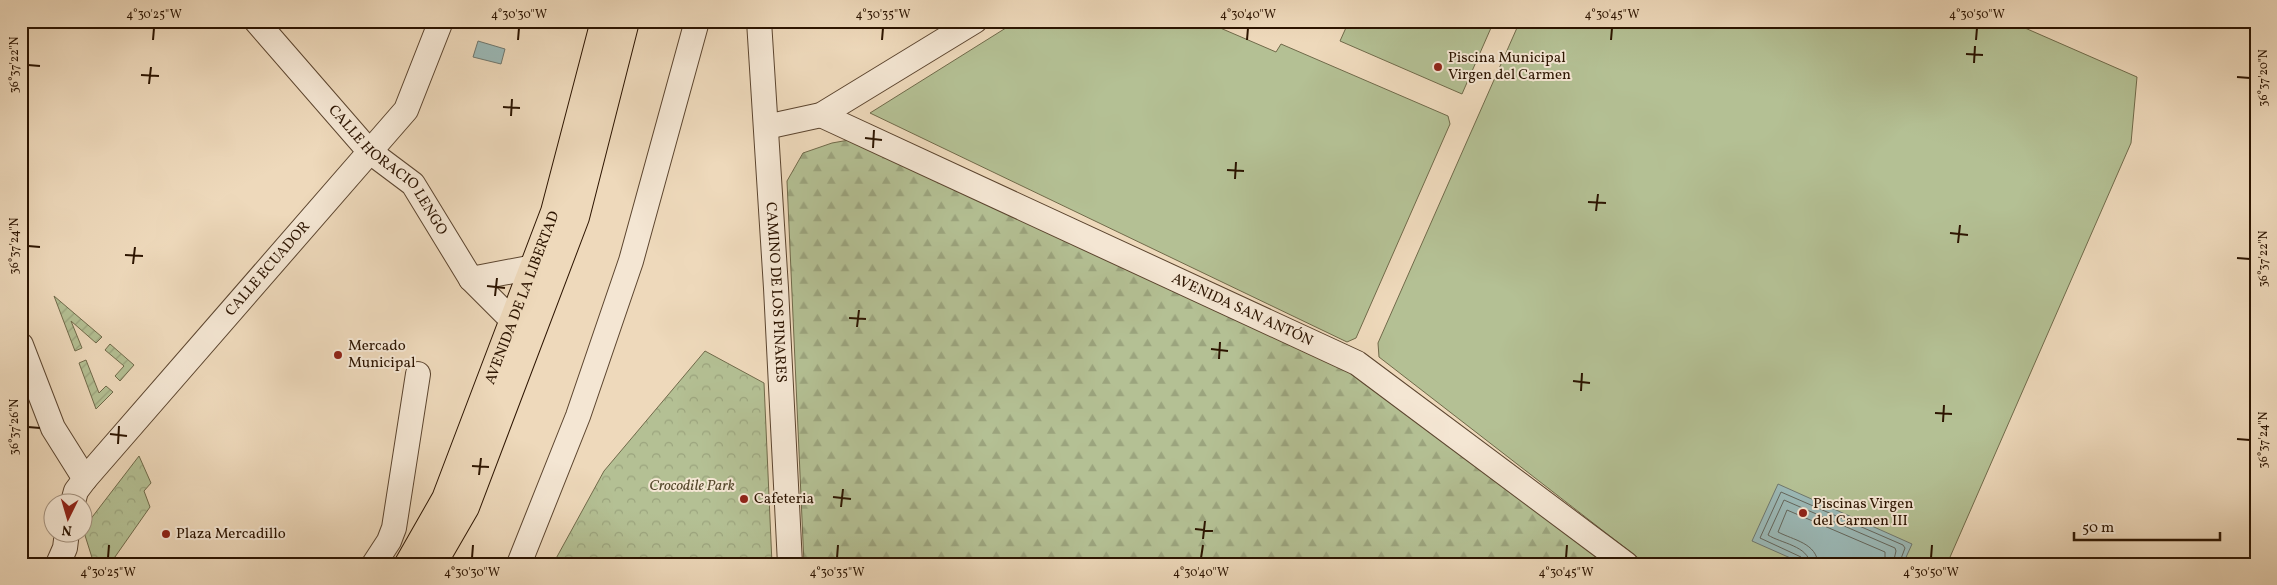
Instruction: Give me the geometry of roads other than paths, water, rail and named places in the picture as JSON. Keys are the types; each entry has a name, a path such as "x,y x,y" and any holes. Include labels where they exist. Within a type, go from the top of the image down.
{"main road":[{"name":"AVENIDA DE LA LIBERTAD","path":"409,564 446,499 555,212 597,58 605,21"},
{"name":"AVENIDA DE LA LIBERTAD","path":"432,564 465,507 575,217 625,21"}],"street":[{"name":"CALLE HORACIO LENGO","path":"256,21 369,151 413,184 470,279 514,322"},
{"name":"CALLE ECUADOR","path":"76,492 85,478 406,110 441,21"},
{"path":"518,564 578,416 632,261 697,21"},
{"name":"CAMINO DE LOS PINARES","path":"759,21 790,564"},
{"path":"766,127 822,115 975,21"},
{"name":"AVENIDA SAN ANTÓN","path":"822,115 1357,363 1626,564"},
{"path":"470,279 534,267"},
{"path":"21,345 54,428 85,478"},
{"path":"374,564 389,541 394,528 418,374"},
{"path":"58,564 66,542"}],"water":[{"path":"478,41 505,49 501,64 473,57"},
{"name":"Piscinas Virgen del Carmen III","path":"1778,484 1912,544 1903,564 1804,564 1752,541"}],"place":[{"name":"Piscina Municipal Virgen del Carmen","path":"1438,67"},
{"name":"Mercado Municipal","path":"338,355"},
{"name":"Cafeteria","path":"744,499"},
{"name":"Piscinas Virgen del Carmen III","path":"1803,513"},
{"name":"Plaza Mercadillo","path":"166,534"}],"park label":[{"name":"Crocodile Park","path":"692,486"}]}
